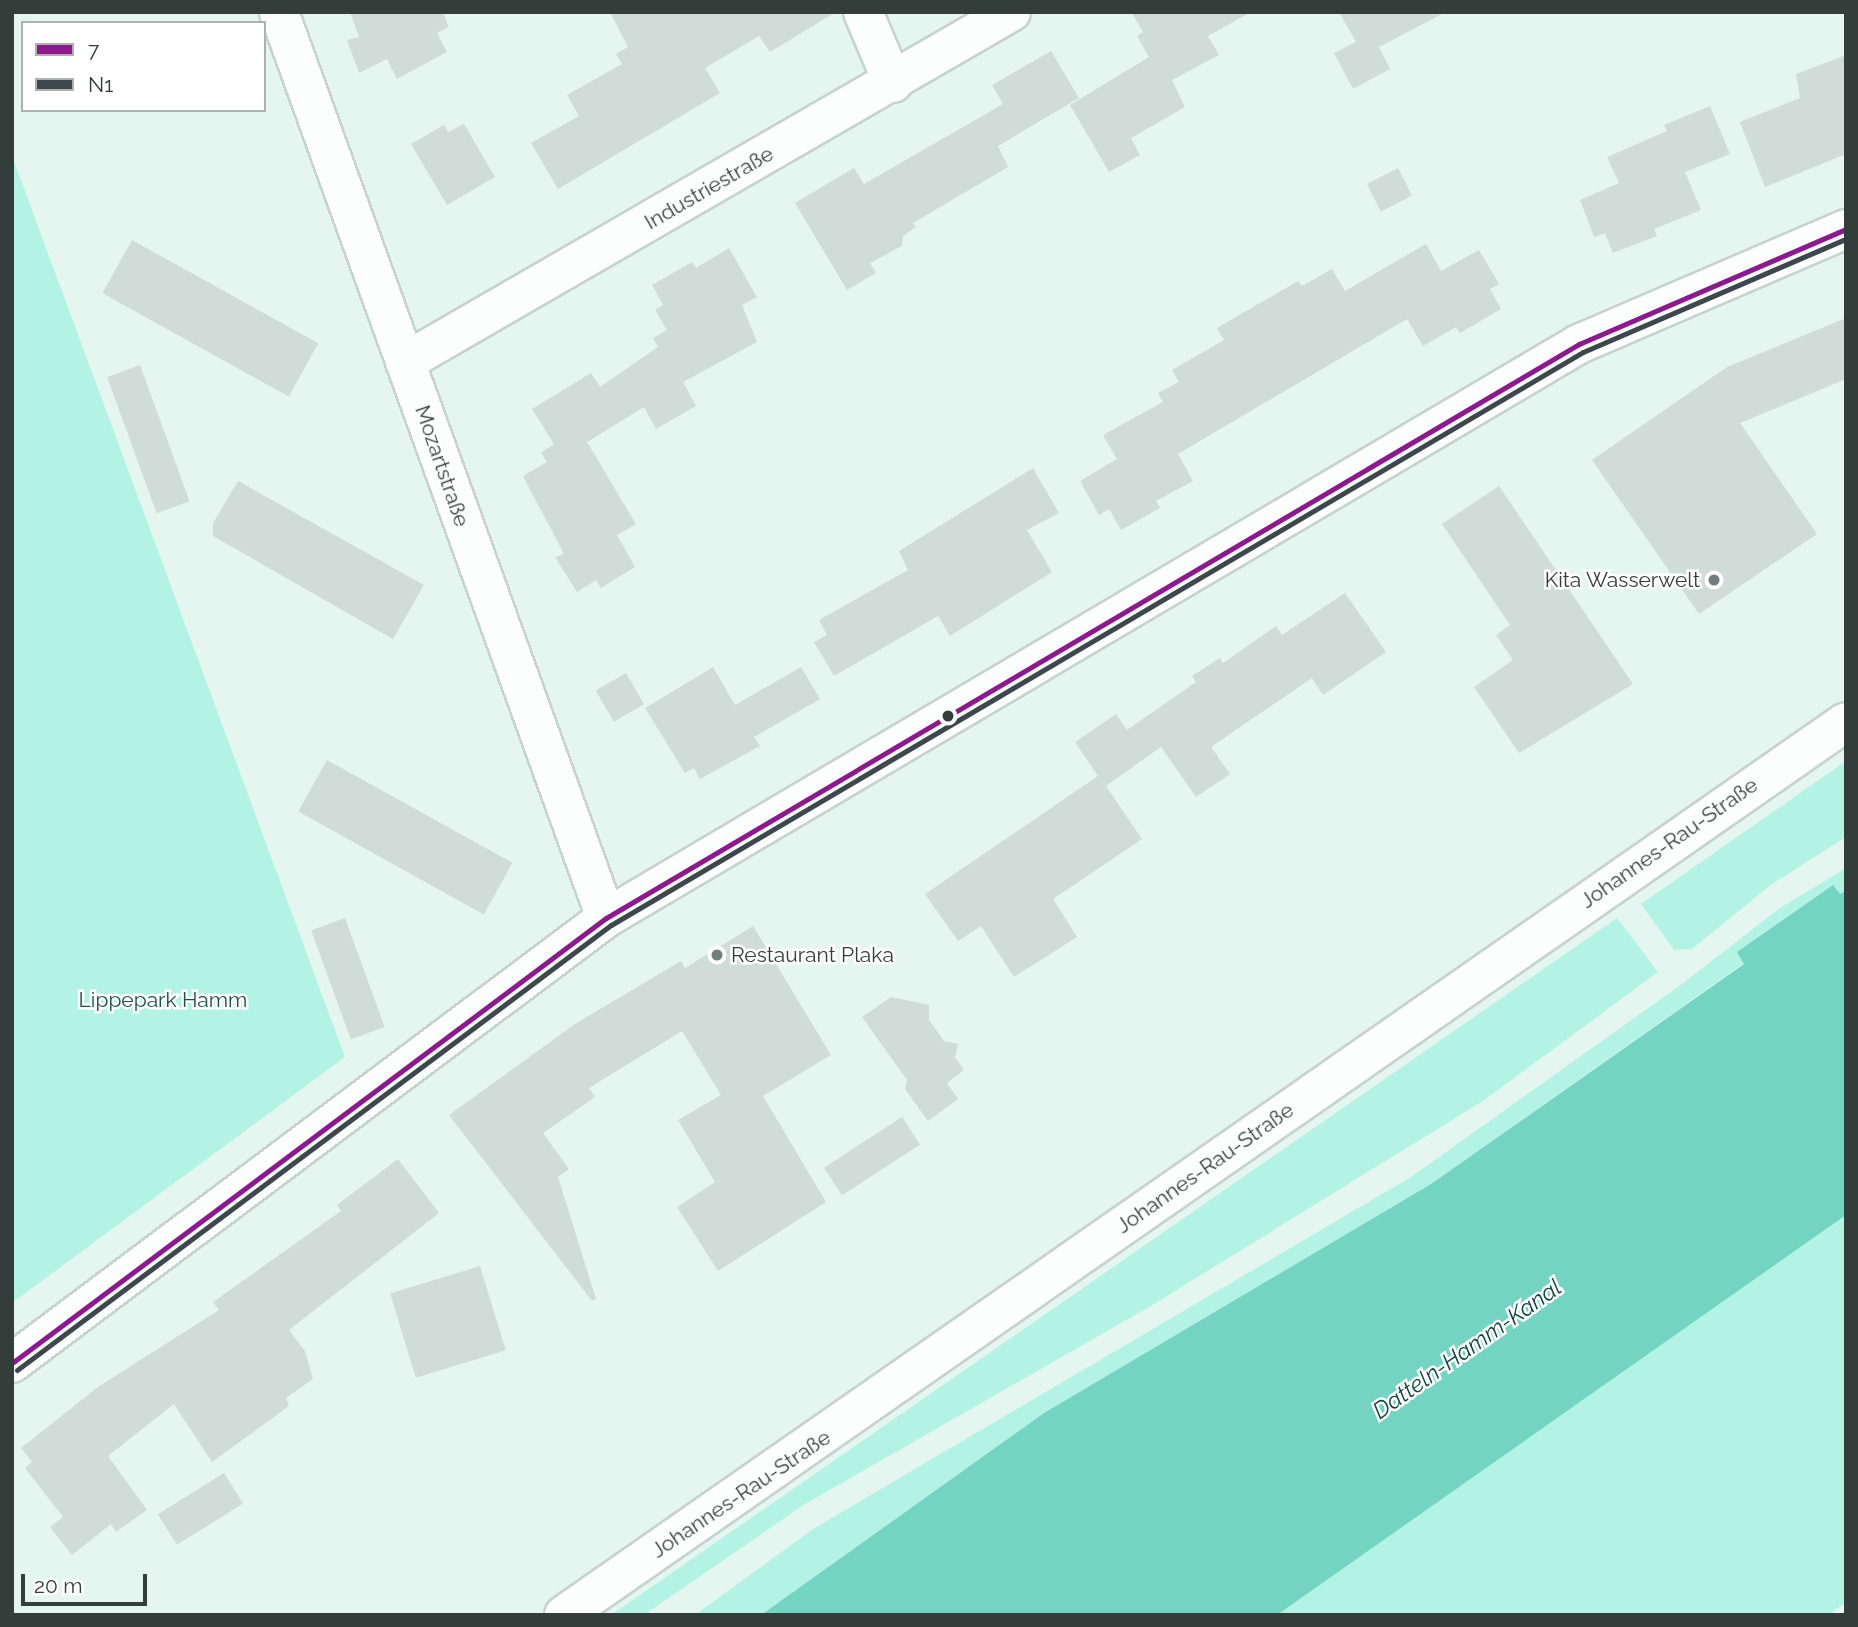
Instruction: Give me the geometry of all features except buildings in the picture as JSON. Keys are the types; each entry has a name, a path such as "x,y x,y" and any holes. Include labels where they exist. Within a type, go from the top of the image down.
{"street":[{"name":"Mozartstraße","path":"279,12 606,918"},
{"path":"863,12 893,83"},
{"name":"Industriestraße","path":"405,362 893,83 1011,12"},
{"path":"12,1363 606,918 1579,344 1846,229"},
{"name":"Johannes-Rau-Straße","path":"564,1615 1846,722"}],"green space":[{"name":"Lippepark Hamm","path":"12,156 345,1057 12,1303"},
{"path":"1846,761 1846,837 1772,884 1692,949 1674,950 1641,904"},
{"path":"1846,868 1846,891 1841,895 1833,886 1738,952 1744,963 1431,1184 1044,1413 761,1615 695,1615 813,1529 1411,1177 1682,984 1780,908"},
{"path":"1617,918 1658,972 1483,1101 1149,1307 805,1504 644,1615 611,1615"},
{"path":"1846,1215 1846,1602 1828,1615 1277,1615"}],"water":[{"name":"Datteln-Hamm-Kanal","path":"1833,885 1840,894 1846,891 1846,1215 1277,1615 761,1615 1044,1413 1431,1184 1744,964 1737,952"}],"transit line":[{"name":"7","path":"12,1363 606,918 1579,344 1846,229"},
{"name":"N1","path":"17,1370 611,925 1583,352 1846,239"}],"place":[{"name":"Kita Wasserwelt","path":"1714,580"},
{"name":"Restaurant Plaka","path":"717,955"}]}
